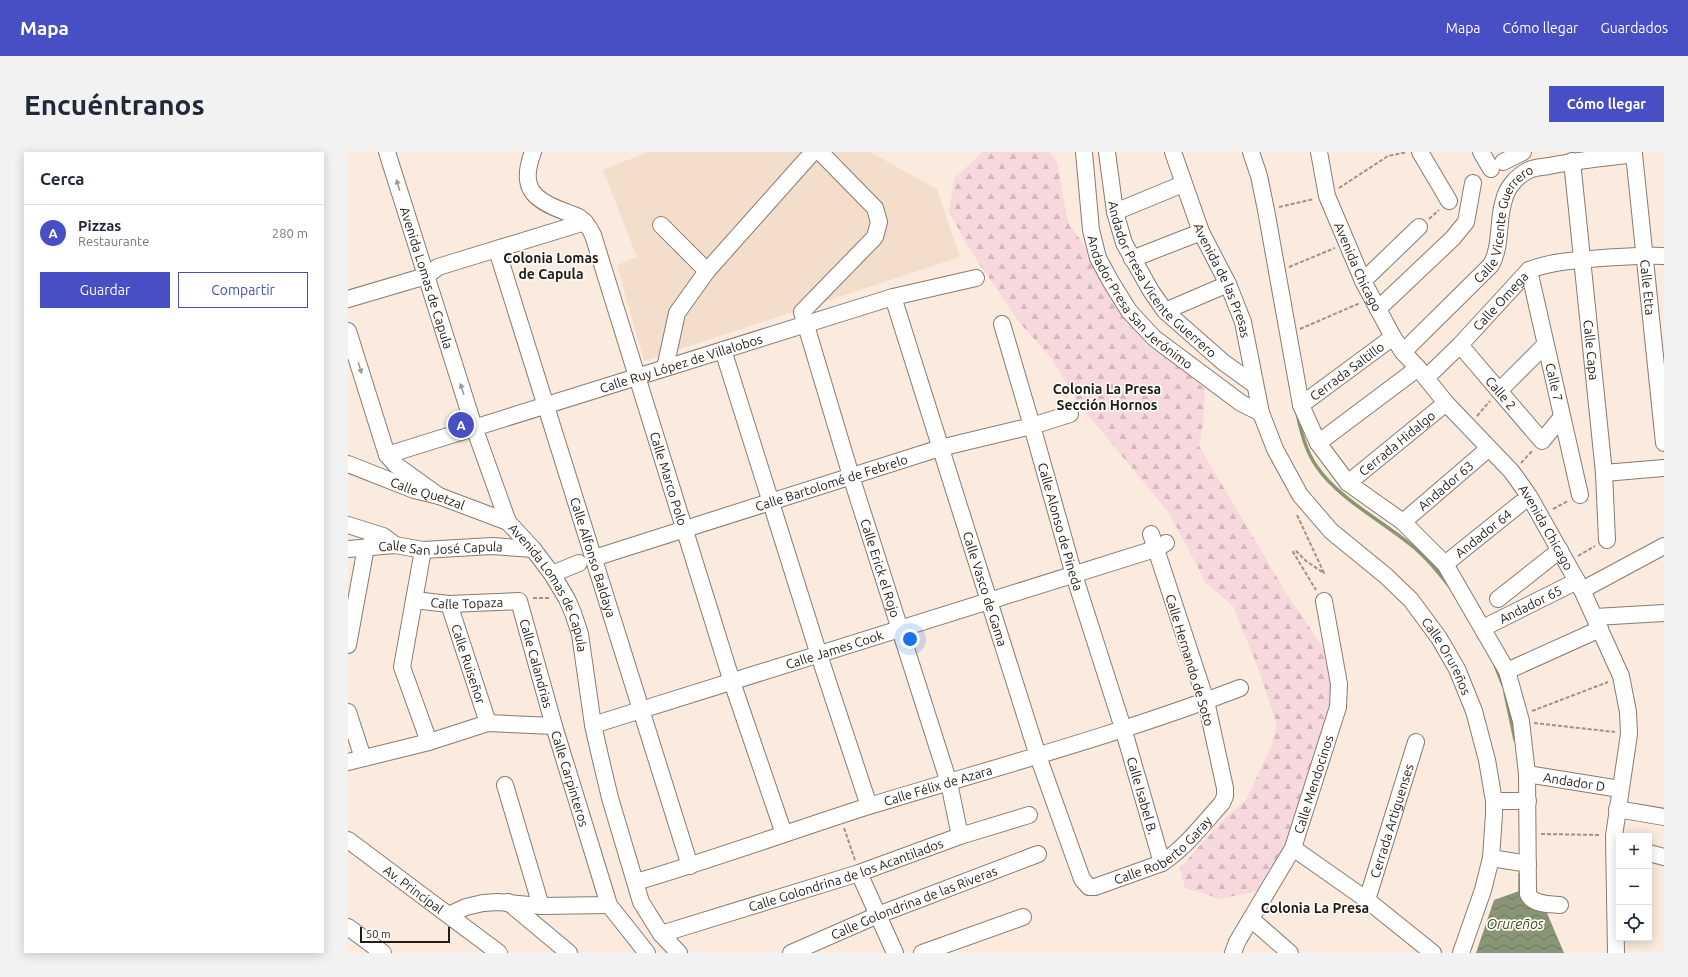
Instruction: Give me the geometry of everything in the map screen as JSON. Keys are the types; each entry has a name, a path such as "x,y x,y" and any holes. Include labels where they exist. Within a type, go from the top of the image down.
{"street":[{"name":"Avenida Lomas de Capula","path":"387,152 474,426 508,522 533,549 552,574 567,599 580,634 593,725 610,798 641,902 661,934 679,953"},
{"path":"348,299 426,276 438,268 585,222 580,217 544,202 534,194 529,186 527,176 528,165 533,152"},
{"path":"665,368 677,313 707,271 813,152"},
{"path":"805,324 802,312 875,237 879,222 875,208 820,152"},
{"name":"Andador Presa San Jerónimo","path":"1084,152 1091,230 1098,258 1129,311 1154,338 1241,403 1260,413"},
{"name":"Andador Presa Vicente Guerrero","path":"1107,152 1115,212 1124,243 1165,311 1224,362 1254,385"},
{"name":"Avenida de las Presas","path":"1173,152 1201,232 1228,284 1243,322 1260,413"},
{"path":"1251,152 1259,176 1266,210 1301,405 1318,443 1348,483 1403,522 1445,564 1507,671 1520,719 1528,774 1528,894 1529,897 1535,901 1560,905"},
{"name":"Avenida Chicago","path":"1319,152 1327,196 1346,244 1363,282 1393,337 1403,352 1446,403 1488,449 1512,472 1529,496 1580,585 1621,676 1627,706 1629,734 1617,809 1615,842 1616,953"},
{"path":"1420,152 1449,201"},
{"path":"1481,152 1497,165 1523,152"},
{"name":"Calle Vicente Guerrero","path":"1403,352 1491,265 1498,248 1504,200 1510,186 1518,177 1530,170 1572,161 1634,154"},
{"name":"Calle Etta","path":"1634,154 1664,443"},
{"name":"Calle Capa","path":"1572,161 1604,473 1607,540"},
{"path":"1375,303 1453,238 1466,222 1473,183"},
{"path":"1115,212 1183,184"},
{"name":"Calle Marco Polo","path":"585,222 593,235 686,530 732,682 784,834"},
{"path":"661,225 707,271"},
{"path":"1363,282 1419,227"},
{"path":"1132,258 1201,232"},
{"name":"Calle Alfonso Baldaya","path":"497,250 545,405 586,560 640,710 690,866"},
{"name":"Calle Omega","path":"1318,443 1422,373 1460,345 1529,270 1545,264 1582,260 1645,255 1664,256"},
{"name":"Calle 7","path":"1529,270 1580,495"},
{"name":"Calle Ruy López de Villalobos","path":"387,455 474,426 893,297 976,278"},
{"path":"1165,311 1228,284"},
{"name":"Calle Vasco de Gama","path":"893,297 1038,756 1082,880"},
{"name":"Calle Erick el Rojo","path":"805,324 851,476 949,783 960,836"},
{"name":"Calle Alonso de Pineda","path":"1002,324 1074,575 1123,728"},
{"path":"348,331 387,455 396,466 439,496"},
{"name":"Cerrada Saltillo","path":"1301,405 1393,337"},
{"path":"1499,391 1545,344"},
{"name":"Calle 2","path":"1460,345 1542,441"},
{"path":"723,350 819,655 869,806"},
{"name":"Cerrada Hidalgo","path":"1348,483 1446,403"},
{"name":"Calle Orureños","path":"1260,413 1275,448 1300,495 1331,531 1386,576 1411,600 1439,638 1457,669 1474,711 1487,760 1495,801 1492,858 1483,890 1461,953"},
{"name":"Calle Bartolomé de Febrelo","path":"552,574 586,560 686,530 771,501 940,448 1032,426 1070,414"},
{"path":"1542,441 1562,418"},
{"name":"Andador 63","path":"1403,522 1488,449"},
{"name":"Calle Quetzal","path":"348,464 414,490 439,496 508,522"},
{"path":"1604,473 1664,468"},
{"name":"Andador 64","path":"1445,564 1521,503"},
{"path":"348,525 382,536 395,545"},
{"name":"Calle James Cook","path":"593,725 1074,575 1157,542"},
{"name":"Calle Hernando de Soto","path":"1157,542 1206,701 1226,788"},
{"name":"Calle San José Capula","path":"348,549 395,545 423,550 492,546 533,549"},
{"name":"Andador 65","path":"1483,628 1664,546"},
{"path":"348,645 366,547"},
{"path":"423,550 402,667 429,742"},
{"path":"1498,599 1564,556"},
{"name":"Calle Topaza","path":"414,600 449,604 519,601"},
{"name":"Calle Calandrias","path":"519,601 554,726"},
{"name":"Calle Mendocinos","path":"1232,953 1293,848 1338,707 1339,684 1324,601"},
{"name":"Calle Ruiseñor","path":"449,604 488,724"},
{"path":"1507,671 1597,623 1664,613"},
{"name":"Calle Félix de Azara","path":"636,882 690,866 869,806 1038,756 1206,701 1240,688"},
{"path":"348,712 356,760"},
{"name":"Calle Carpinteros","path":"356,760 429,742 488,724 554,726 609,905 648,953"},
{"name":"Calle Isabel B.","path":"1123,728 1162,863"},
{"name":"Cerrada Artiguenses","path":"1367,900 1416,742"},
{"name":"Andador D","path":"1528,774 1620,789"},
{"path":"505,785 541,906"},
{"name":"Calle Roberto Garay","path":"1082,880 1089,887 1095,887 1162,863 1180,850 1222,803 1226,788"},
{"path":"1495,801 1527,801"},
{"path":"1617,809 1664,817"},
{"name":"Calle Golondrina de los Acantilados","path":"661,934 859,872 960,836 1029,815"},
{"name":"Av. Principal","path":"348,840 499,953"},
{"path":"1293,848 1367,900 1433,953"},
{"name":"Calle Golondrina de las Riveras","path":"791,953 878,915 1038,854"},
{"path":"1652,854 1664,857"},
{"path":"1492,858 1528,864"},
{"path":"859,872 894,953"},
{"path":"449,915 466,907 482,903 508,902 541,906 609,905"},
{"path":"508,902 569,953"},
{"path":"922,953 1023,917"},
{"path":"1251,919 1290,953"},
{"path":"348,927 382,953"}],"path":[{"path":"1266,210 1327,196 1388,156 1409,152"},
{"path":"1277,272 1346,244"},
{"path":"1288,334 1375,303"},
{"path":"1467,426 1499,391"},
{"path":"1512,472 1542,441"},
{"path":"1541,516 1580,495"},
{"path":"1297,514 1324,573 1306,561 1296,551 1293,552 1324,601"},
{"path":"1564,556 1607,540"},
{"path":"519,601 541,597 567,599"},
{"path":"1520,719 1621,676"},
{"path":"1520,719 1629,734"},
{"path":"840,816 859,872"},
{"path":"1528,834 1615,842"}],"shaded area":[{"path":"648,152 870,152 937,189 960,257 644,361 617,265 637,257 603,170"}],"green space":[{"path":"982,152 1050,152 1057,163 1068,223 1091,255 1146,345 1174,363 1205,389 1203,424 1199,446 1285,591 1325,651 1336,690 1296,817 1275,866 1257,891 1221,899 1185,888 1180,868 1221,822 1246,800 1272,745 1277,725 1258,668 1233,606 1206,583 1169,513 1079,404 1051,358 1019,322 972,253 949,212 954,179"}],"water":[{"name":"Orureños","path":"1519,891 1547,913 1564,953 1476,953 1494,900"}],"waterway":[{"path":"1297,413 1302,434 1310,455 1326,478 1348,499 1416,550 1432,565 1450,587"},
{"path":"1495,665 1503,685"},
{"path":"1505,693 1515,740"},
{"path":"1520,874 1520,895"}],"place":[{"name":"Pizzas","path":"461,425"}],"district":[{"name":"Colonia Lomas de Capula","path":"551,266"},
{"name":"Colonia La Presa Sección Hornos","path":"1107,398"},
{"name":"Colonia La Presa","path":"1315,908"}]}
